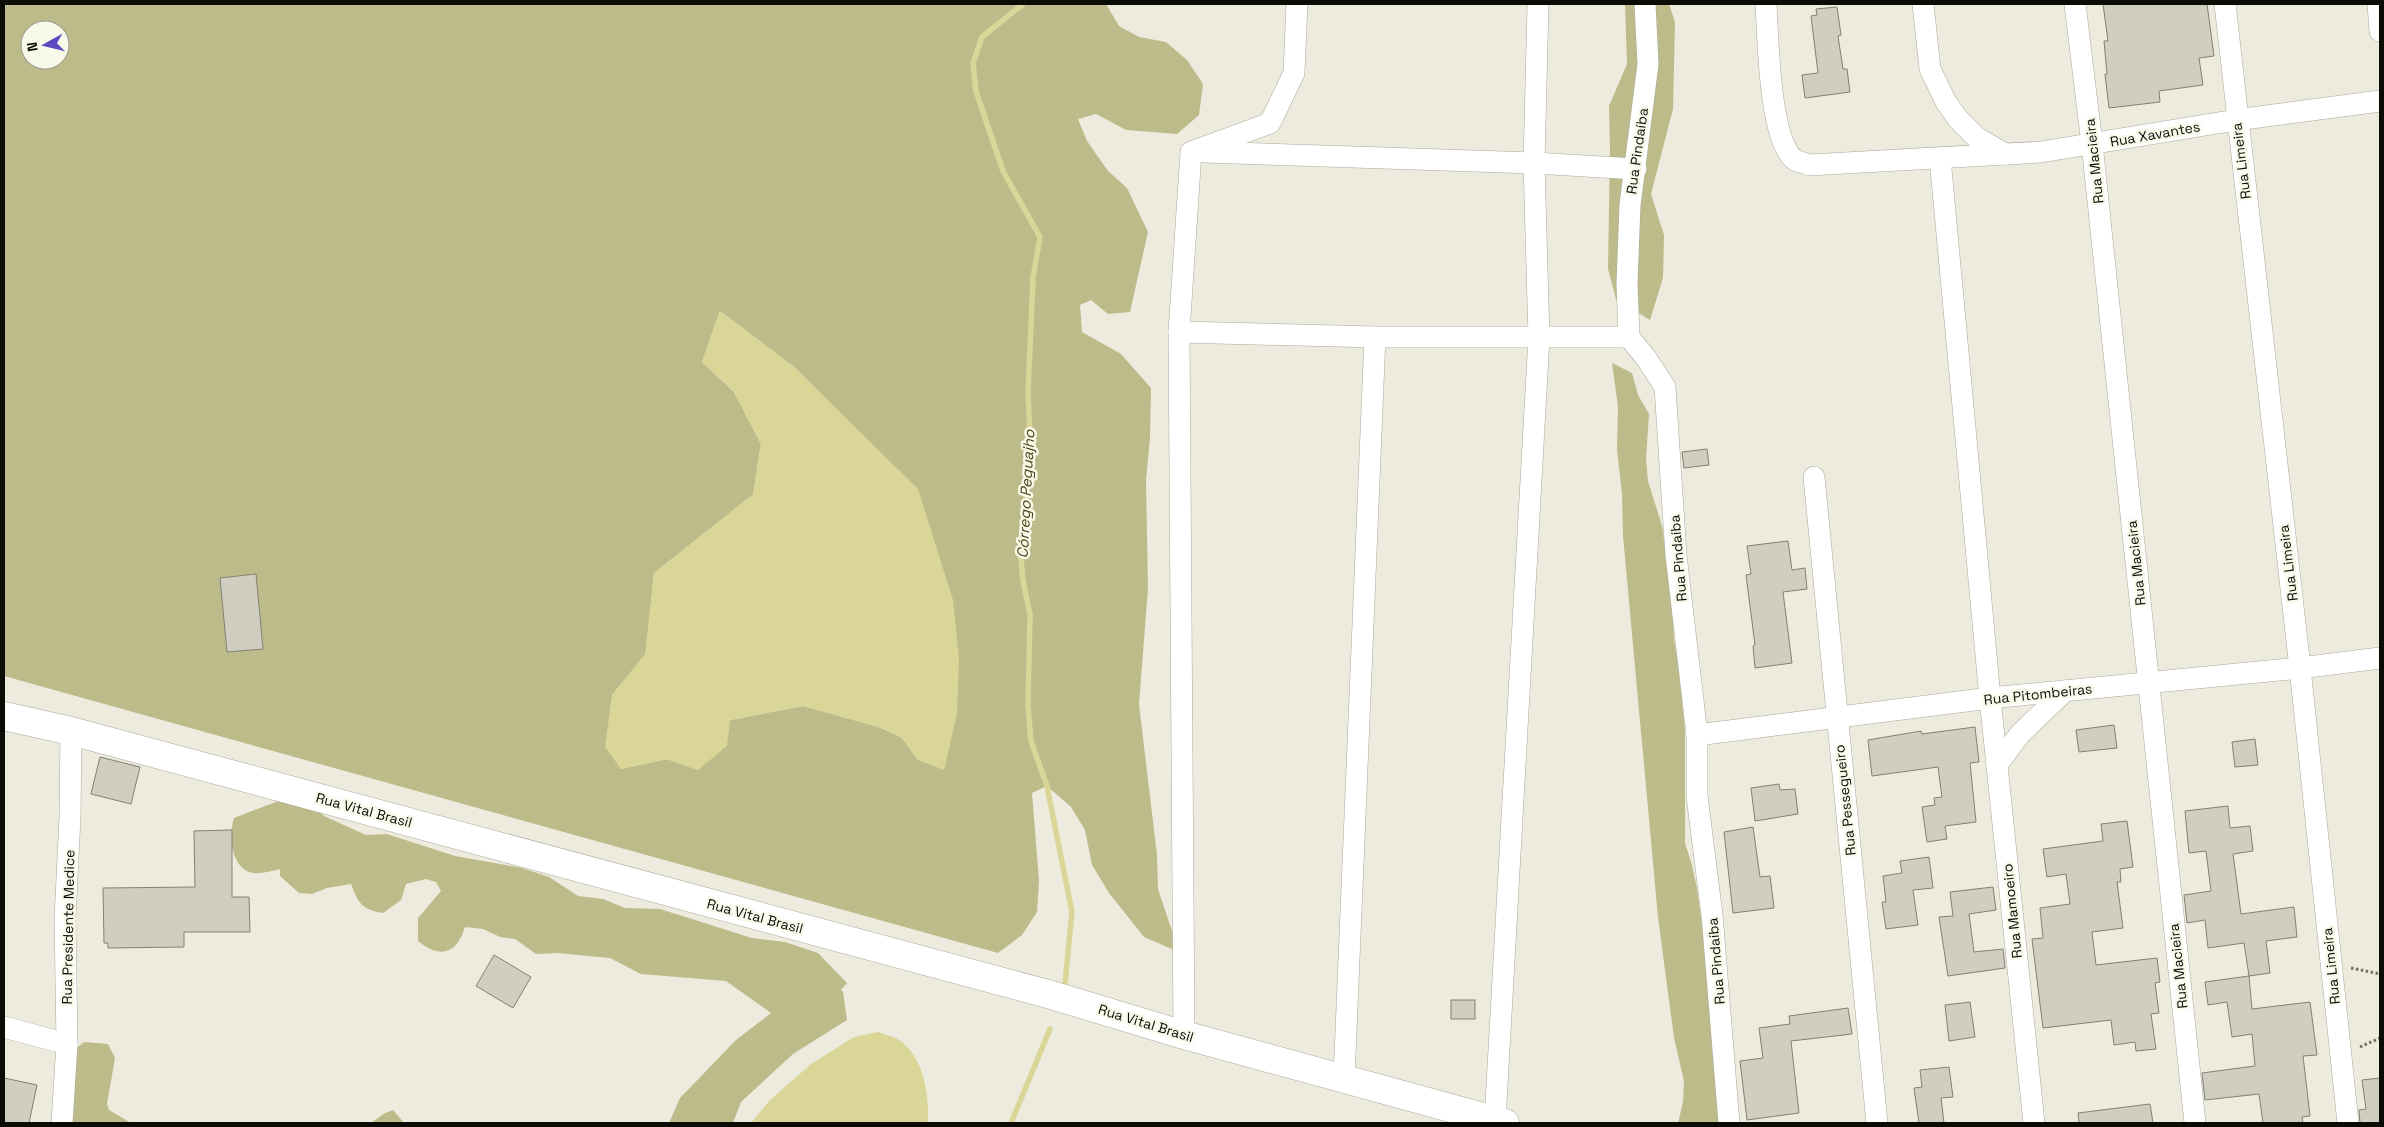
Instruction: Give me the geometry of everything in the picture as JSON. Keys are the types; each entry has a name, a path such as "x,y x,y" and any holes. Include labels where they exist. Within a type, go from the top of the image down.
{"main road":[{"name":"Rua Vital Brasil","path":"4,716 71,731 1048,994 1184,1035 1500,1122"}],"street":[{"path":"1191,152 1270,123 1294,73 1298,4"},
{"path":"1500,1122 1539,338 1534,163 1538,4"},
{"name":"Rua Pindaíba","path":"1645,4 1648,64 1630,205 1627,283 1629,337 1646,358 1665,387 1676,555 1697,736 1697,796 1712,915 1729,1123"},
{"name":"Rua Xavantes","path":"1766,4 1775,115 1786,148 1795,160 1809,165 2041,152 2236,120 2380,101"},
{"path":"1923,4 1930,69 1946,102 1958,119 1976,137 2005,154"},
{"name":"Rua Macieira","path":"2075,4 2092,144 2195,1123"},
{"name":"Rua Limeira","path":"2224,4 2300,668 2348,1123"},
{"path":"2378,4 2380,31"},
{"path":"1191,152 1534,163 1636,169"},
{"path":"1184,1035 1179,332 1191,152"},
{"name":"Rua Mamoeiro","path":"1940,158 1990,698 2034,1123"},
{"path":"1179,332 1375,337 1629,337"},
{"path":"1344,1079 1375,337"},
{"name":"Rua Pessegueiro","path":"1814,477 1877,1123"},
{"name":"Rua Pitombeiras","path":"1697,736 1836,716 1990,698 2300,668 2380,658"},
{"path":"1997,765 2020,734 2065,691"},
{"name":"Rua Presidente Medice","path":"62,1123 67,1044 65,919 70,817 71,731"},
{"path":"4,1027 67,1044"}],"path":[{"path":"2330,964 2380,974"}],"shaded area":[{"path":"4,4 1106,4 1119,26 1139,37 1166,42 1187,60 1203,84 1199,115 1177,134 1126,130 1096,114 1078,119 1087,141 1108,171 1127,188 1148,232 1130,312 1108,314 1091,300 1080,305 1082,332 1121,354 1151,388 1150,438 1146,480 1148,588 1139,704 1157,855 1158,889 1179,952 1144,937 1109,893 1092,865 1085,830 1071,807 1047,786 1032,793 1039,881 1037,912 1022,935 998,953 4,676","holes":["720,311 794,367 918,490 934,545 918,760 902,738 879,727 803,706 730,720 698,770 667,759 621,769 612,695 646,654 654,573 753,495 761,444 734,392 702,362"]},
{"path":"1625,4 1669,4 1675,22 1673,109 1651,194 1664,235 1663,278 1650,320 1616,299 1608,269 1609,106 1627,64"},
{"path":"720,311 794,367 918,489 953,600 959,658 957,714 944,770 918,760 902,738 879,727 803,706 730,720 727,746 698,770 667,759 621,769 605,747 612,695 645,654 654,573 753,494 761,444 734,392 702,362"},
{"path":"1612,363 1632,373 1638,395 1649,414 1646,459 1648,481 1662,526 1672,596 1674,640 1685,730 1685,843 1697,889 1716,1025 1721,1123 1678,1123 1683,1102 1684,1081 1674,1038 1658,917 1623,536 1622,494 1617,450 1618,407"},
{"path":"289,797 304,799 324,816 366,835 387,834 455,856 522,868 549,877 578,896 603,899 625,908 660,909 752,938 785,942 818,953 847,983 841,990 843,992 847,1020 793,1054 741,1102 733,1123 669,1123 680,1098 736,1040 771,1013 726,981 641,974 610,958 558,953 536,954 515,939 500,937 483,929 465,927 462,936 452,948 440,952 433,950 418,941 418,918 441,891 436,882 426,879 406,884 401,900 383,913 365,907 359,901 351,884 327,888 312,894 299,893 280,876 280,869 256,873 246,870 240,865 233,850 231,833 234,818"},
{"path":"878,1032 901,1041 916,1060 924,1080 928,1102 928,1123 751,1123 770,1100 811,1064 854,1037"},
{"path":"84,1042 108,1044 115,1058 107,1104 109,1110 131,1123 71,1123 69,1054"},
{"path":"393,1110 404,1123 371,1123 385,1113"}],"building":[{"path":"2103,4 2207,4 2214,56 2199,58 2203,85 2159,91 2160,102 2109,108 2104,41 2108,41"},
{"path":"1837,7 1841,35 1838,36 1843,69 1847,69 1850,92 1805,98 1802,75 1818,73 1811,16 1817,15 1816,9"},
{"path":"1707,449 1709,465 1684,468 1682,452"},
{"path":"1788,541 1792,570 1805,568 1807,589 1783,592 1792,663 1755,668 1753,646 1755,645 1746,575 1751,574 1747,546"},
{"path":"256,574 263,649 227,652 220,578"},
{"path":"2114,725 2117,748 2079,752 2076,730"},
{"path":"1975,727 1979,762 1970,763 1976,822 1945,826 1947,839 1927,842 1922,807 1935,805 1934,798 1942,797 1938,767 1872,776 1868,740 1921,731 1922,734"},
{"path":"2255,739 2258,765 2235,767 2232,742"},
{"path":"100,757 140,767 131,804 91,794"},
{"path":"1779,784 1780,790 1795,789 1798,814 1755,821 1751,788"},
{"path":"2228,806 2230,828 2250,826 2253,851 2233,854 2241,914 2294,907 2297,937 2266,941 2270,973 2249,976 2244,943 2208,948 2205,920 2187,923 2184,895 2211,891 2206,851 2189,853 2185,811"},
{"path":"2127,821 2133,867 2120,869 2121,882 2117,882 2123,928 2092,932 2096,965 2157,958 2160,982 2155,983 2159,1013 2151,1014 2156,1049 2136,1051 2135,1042 2114,1045 2111,1020 2043,1028 2032,939 2043,938 2040,908 2070,904 2066,874 2047,877 2043,849 2103,841 2101,824"},
{"path":"1753,827 1760,877 1770,876 1774,908 1733,913 1724,832"},
{"path":"232,830 232,897 249,897 250,932 184,932 184,947 108,948 108,943 104,943 103,888 195,887 194,831"},
{"path":"1929,857 1933,888 1913,890 1918,925 1886,929 1882,902 1886,902 1883,876 1902,873 1900,861"},
{"path":"1993,887 1996,910 1969,914 1974,952 2003,949 2005,968 1948,976 1939,917 1953,916 1950,892"},
{"path":"494,955 531,977 513,1008 476,986"},
{"path":"2249,976 2252,1009 2310,1002 2317,1055 2303,1056 2310,1116 2302,1117 2303,1123 2263,1123 2259,1094 2205,1100 2202,1073 2255,1066 2252,1034 2232,1037 2227,1002 2208,1005 2205,982"},
{"path":"1451,1000 1475,1000 1475,1019 1451,1019"},
{"path":"1970,1002 1975,1037 1949,1041 1945,1005"},
{"path":"1848,1008 1852,1034 1791,1041 1799,1113 1747,1120 1740,1061 1763,1058 1759,1028 1790,1024 1789,1016"},
{"path":"1949,1067 1953,1097 1941,1098 1944,1123 1919,1123 1914,1088 1922,1087 1920,1070"},
{"path":"4,1078 37,1085 29,1123 4,1123"},
{"path":"2380,1078 2380,1123 2360,1123 2359,1110 2366,1109 2362,1080"},
{"path":"2150,1104 2153,1123 2079,1123 2078,1113"}],"waterway":[{"name":"Córrego Peguajho","path":"1023,4 982,37 973,63 976,91 1003,171 1040,237 1033,278 1028,393 1031,455 1020,548 1023,581 1030,614 1028,707 1031,741 1047,786 1072,912 1065,984"},
{"name":"Córrego Peguajho","path":"1011,1123 1050,1029"}]}
